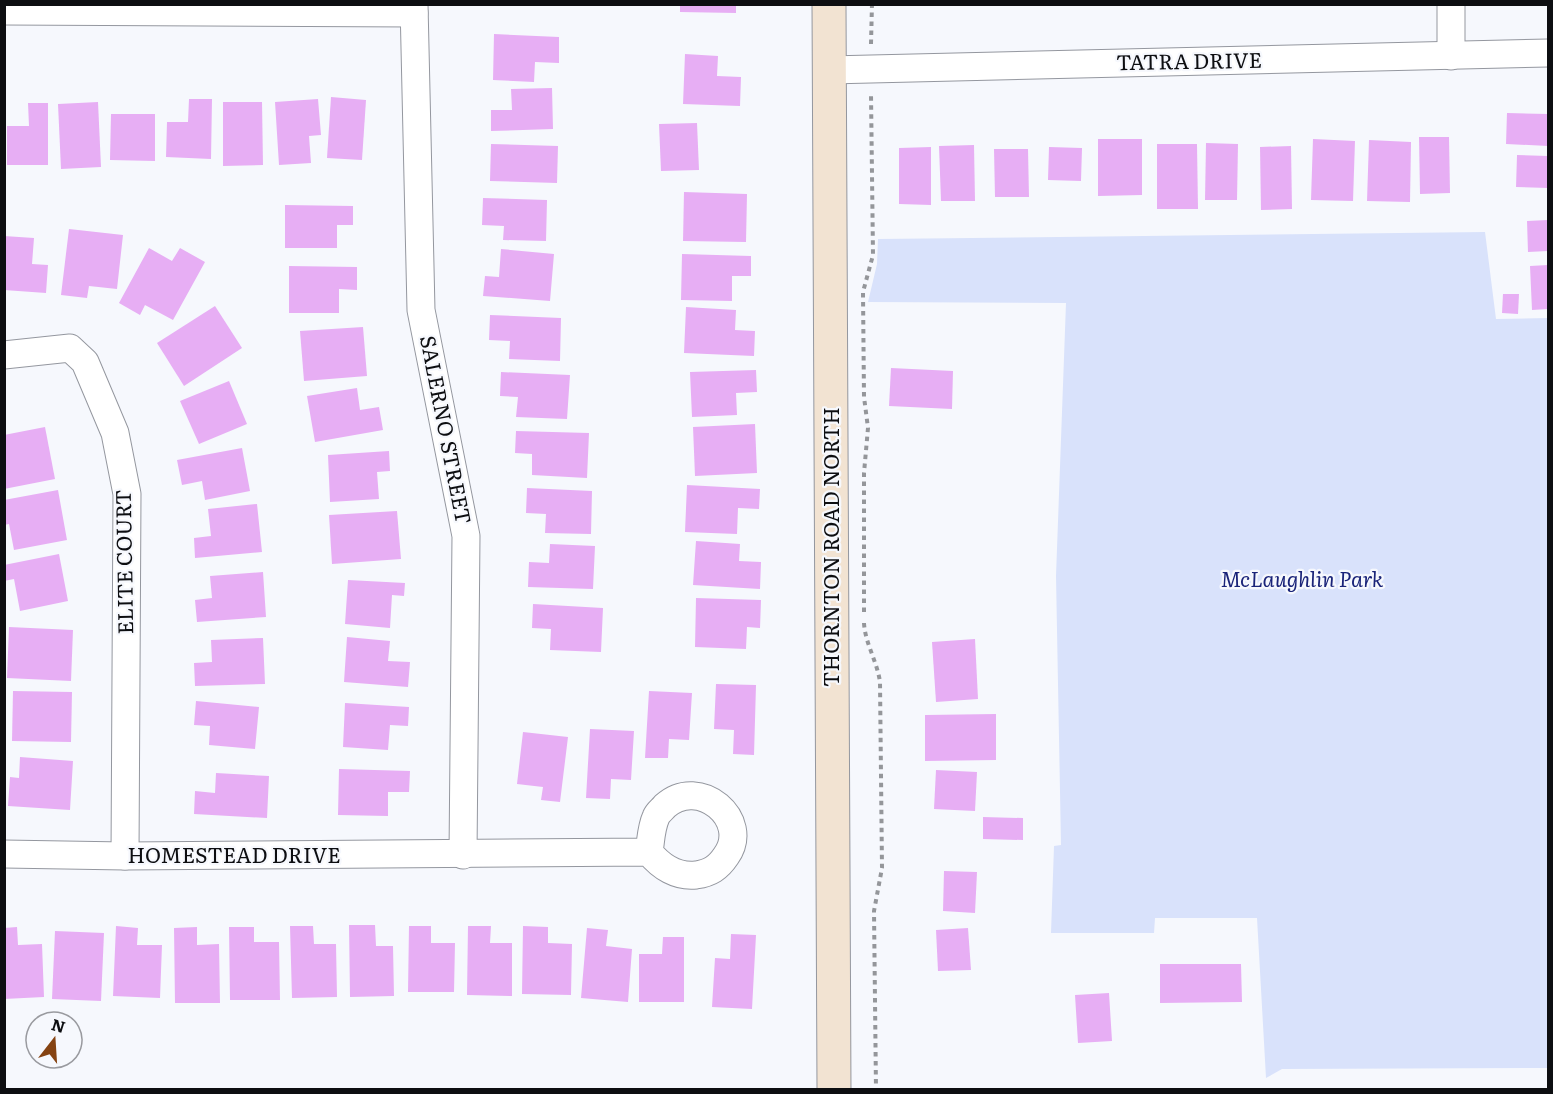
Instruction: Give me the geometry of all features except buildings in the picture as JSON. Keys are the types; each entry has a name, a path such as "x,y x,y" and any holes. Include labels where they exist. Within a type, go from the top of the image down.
{"main road":[{"name":"THORNTON ROAD NORTH","path":"829,4 834,1089"}],"street":[{"path":"1451,4 1451,56"},
{"path":"4,11 88,8 414,9"},
{"name":"SALERNO STREET","path":"414,9 421,310 466,536 463,855"},
{"name":"TATRA DRIVE","path":"829,70 1548,53"},
{"name":"ELITE COURT","path":"4,355 70,348 85,362 115,433 127,494 125,856"},
{"name":"HOMESTEAD DRIVE","path":"4,854 463,855 649,852"}],"path":[{"path":"871,47 872,4"},
{"path":"871,96 873,255 863,292 864,397 868,428 864,473 864,625 880,682 882,868 874,911 876,1089"}],"green space":[{"name":"McLaughlin Park","path":"1485,232 1496,319 1548,318 1548,1068 1282,1069 1266,1078 1257,918 1155,918 1154,933 1051,933 1054,846 1061,845 1056,576 1066,303 868,302 877,264 878,239"}]}
